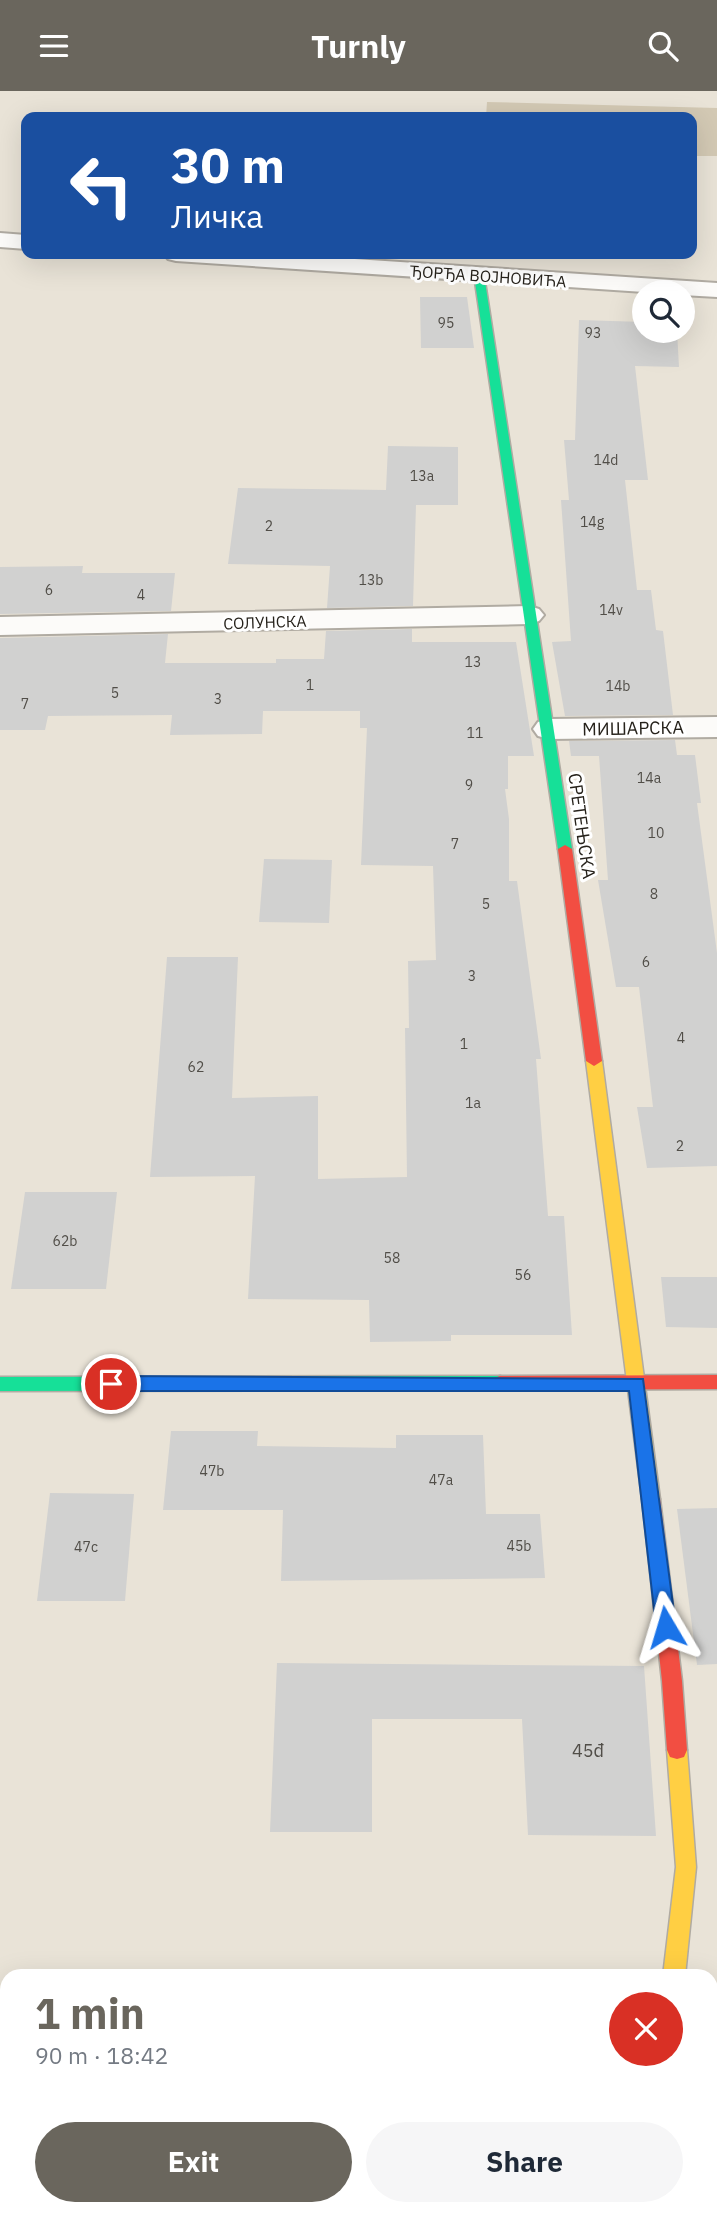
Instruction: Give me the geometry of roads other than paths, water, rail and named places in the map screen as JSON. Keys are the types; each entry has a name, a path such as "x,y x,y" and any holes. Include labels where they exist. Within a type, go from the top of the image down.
{"street":[{"path":"0,240 21,242"},
{"name":"ЂОРЂА ВОЈНОВИЋА","path":"248,259 717,290"},
{"name":"СРЕТЕЊСКА","path":"479,275 529,615 549,729 637,1384 673,1681 686,1867 675,1969"},
{"name":"СОЛУНСКА","path":"0,626 529,615"},
{"name":"МИШАРСКА","path":"549,729 717,727"},
{"path":"0,1384 717,1382"}]}
